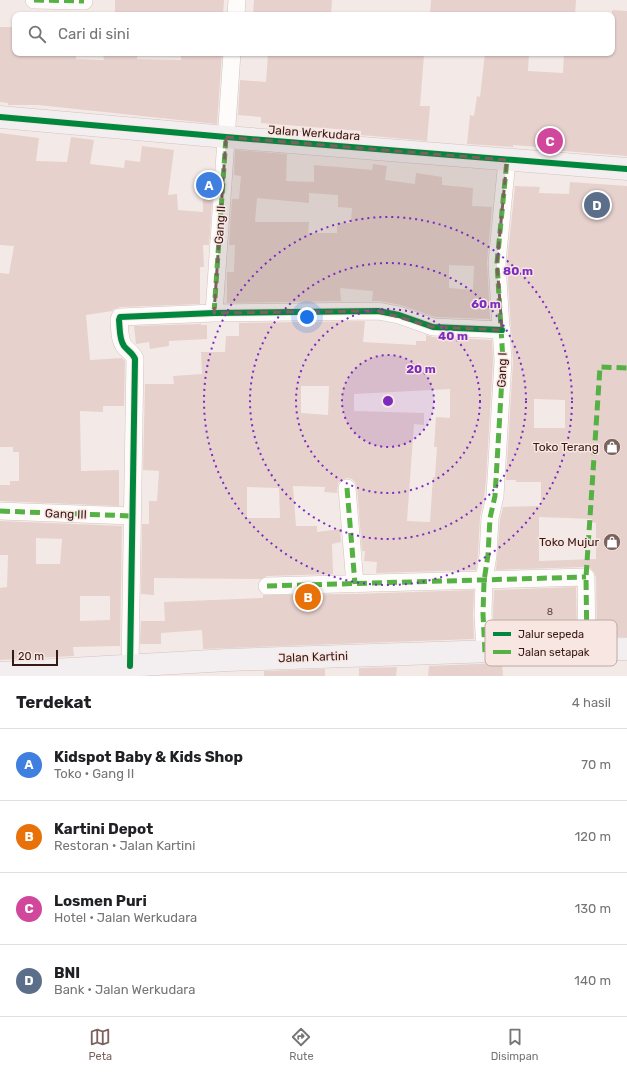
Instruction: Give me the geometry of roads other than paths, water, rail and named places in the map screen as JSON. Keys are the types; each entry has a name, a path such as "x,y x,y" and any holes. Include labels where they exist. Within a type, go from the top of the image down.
{"street":[{"path":"34,0 84,1"},
{"path":"236,12 237,0"},
{"name":"Gang II","path":"214,313 232,56"},
{"name":"Jalan Werkudara","path":"0,118 627,169"},
{"name":"Gang I","path":"485,652 484,581 488,555 490,518 495,496 503,377 502,330 497,263 507,160"},
{"path":"130,666 135,359 133,354 127,349 122,341 119,318 124,316 214,313 378,311 399,315 433,327 502,330"},
{"path":"347,488 355,584"},
{"name":"Gang III","path":"0,511 132,516"},
{"path":"267,586 586,578 587,620"},
{"name":"Jalan Kartini","path":"617,649 627,649"},
{"name":"Jalan Kartini","path":"0,673 228,660 485,652"}],"place":[{"name":"Losmen Puri","path":"550,141"},
{"name":"Kidspot Baby & Kids Shop","path":"209,185"},
{"name":"BNI","path":"597,205"},
{"name":"Toko Terang","path":"612,447"},
{"name":"Toko Mujur","path":"612,542"},
{"name":"Kartini Depot","path":"308,597"}]}
